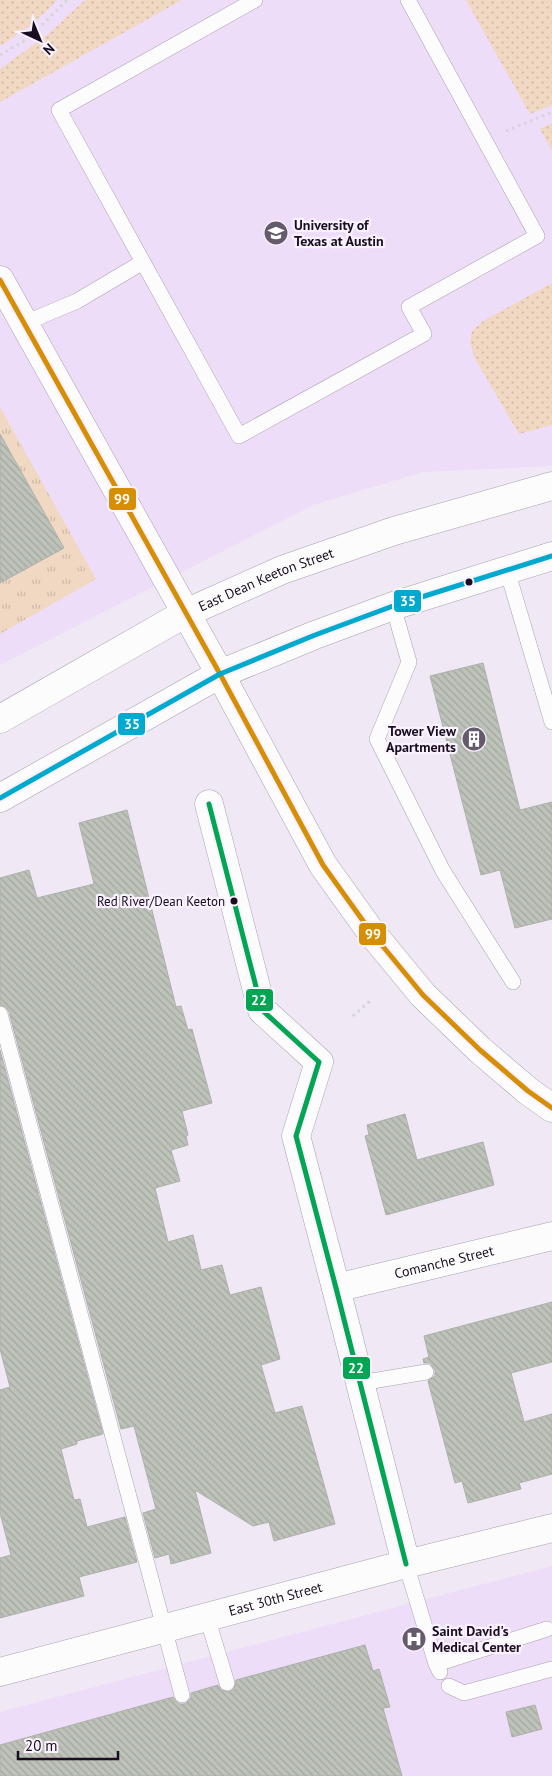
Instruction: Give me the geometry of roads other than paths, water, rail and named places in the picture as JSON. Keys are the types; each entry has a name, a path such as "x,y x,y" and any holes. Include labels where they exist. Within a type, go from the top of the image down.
{"street":[{"path":"0,280 220,674 323,865 371,932 424,995 466,1036 528,1091 552,1108"},
{"name":"East Dean Keeton Street","path":"0,719 186,613 282,570 394,531 552,486"},
{"path":"0,798 220,674 315,635 393,606 552,556"},
{"path":"209,804 262,1010 319,1062 296,1136 406,1564"},
{"name":"Comanche Street","path":"336,1288 552,1236"},
{"name":"East 30th Street","path":"0,1672 406,1564 552,1528"}],"lane":[{"path":"254,0 59,110 239,436 424,334 409,307 537,236 408,0"},
{"path":"25,324 77,302 143,262"},
{"path":"507,570 552,722"},
{"path":"393,606 409,662 377,738 443,871 513,982"},
{"path":"0,1014 182,1695"},
{"path":"360,1383 426,1372"},
{"path":"406,1564 438,1668 547,1628"},
{"path":"207,1617 227,1683"},
{"path":"449,1686 464,1693 552,1670"}],"place":[{"name":"University of Texas at Austin","path":"276,233"},
{"name":"Tower View Apartments","path":"474,739"},
{"name":"Red River/Dean Keeton","path":"234,901"},
{"name":"Saint David's Medical Center","path":"414,1639"}]}
